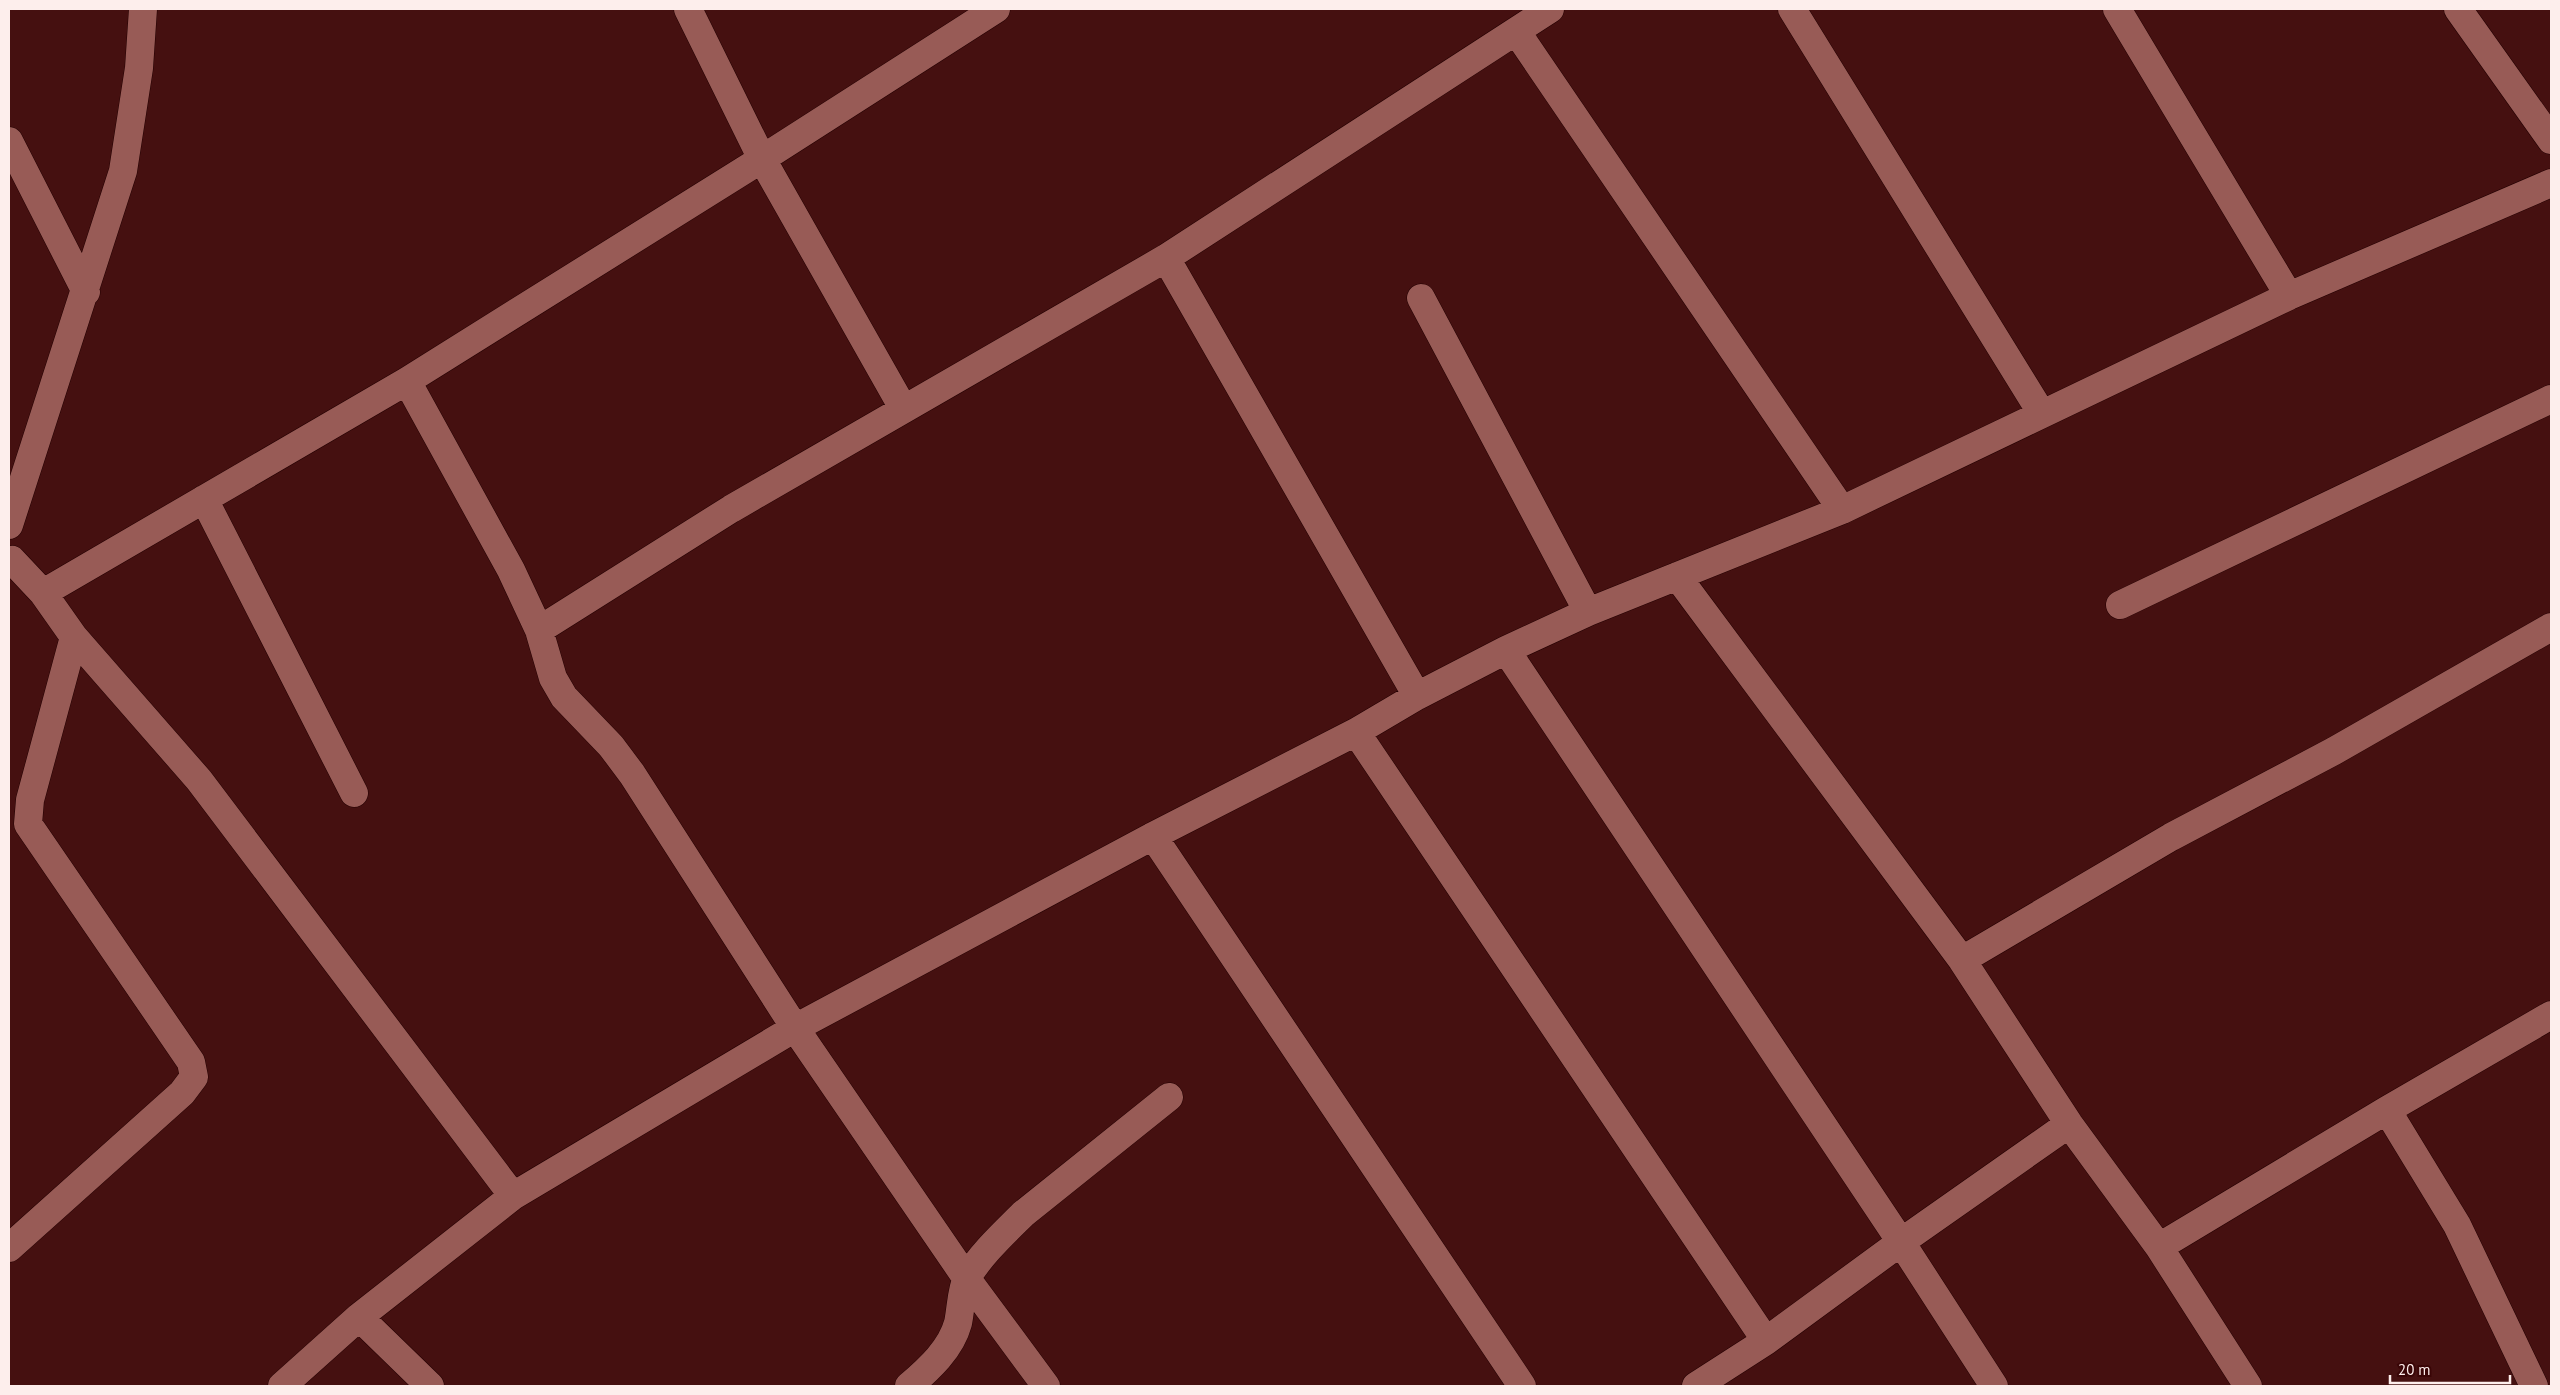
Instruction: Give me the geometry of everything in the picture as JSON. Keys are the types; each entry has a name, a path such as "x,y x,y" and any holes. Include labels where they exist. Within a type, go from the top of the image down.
{"street":[{"path":"9,525 86,292 123,171 139,68 143,9"},
{"path":"688,9 762,159 903,408"},
{"path":"43,593 407,381 762,159 996,9"},
{"path":"539,630 731,508 1166,258 1550,9"},
{"path":"1792,9 2042,414"},
{"path":"2117,9 2289,296"},
{"path":"2458,9 2551,140"},
{"path":"1516,31 1842,510"},
{"path":"9,141 86,292"},
{"path":"282,1386 359,1317 513,1196 795,1028 1153,836 1356,732 1417,696 1506,650 1588,612 1842,510 2289,296 2551,183"},
{"path":"1166,258 1417,696"},
{"path":"1421,298 1588,612"},
{"path":"407,381 511,570 539,630 554,678 564,697 611,746 632,774 795,1028 967,1279 1046,1386"},
{"path":"2120,605 2551,399"},
{"path":"204,499 354,793"},
{"path":"10,559 43,593 74,637 199,780 513,1196"},
{"path":"1676,576 1962,960 2069,1124 2159,1247 2248,1386"},
{"path":"1962,960 2171,837 2334,751 2551,627"},
{"path":"9,1248 182,1093 194,1077 191,1062 18,828 30,800 74,637"},
{"path":"1506,650 1901,1242 1994,1386"},
{"path":"1356,732 1766,1340"},
{"path":"1153,836 1522,1386"},
{"path":"2159,1247 2387,1110 2551,1015"},
{"path":"910,1386 934,1364 950,1342 958,1325 967,1279 1001,1235 1023,1214 1169,1097"},
{"path":"2387,1110 2457,1225 2534,1386"},
{"path":"1696,1386 1766,1340 2069,1124"},
{"path":"359,1317 430,1386"}]}
